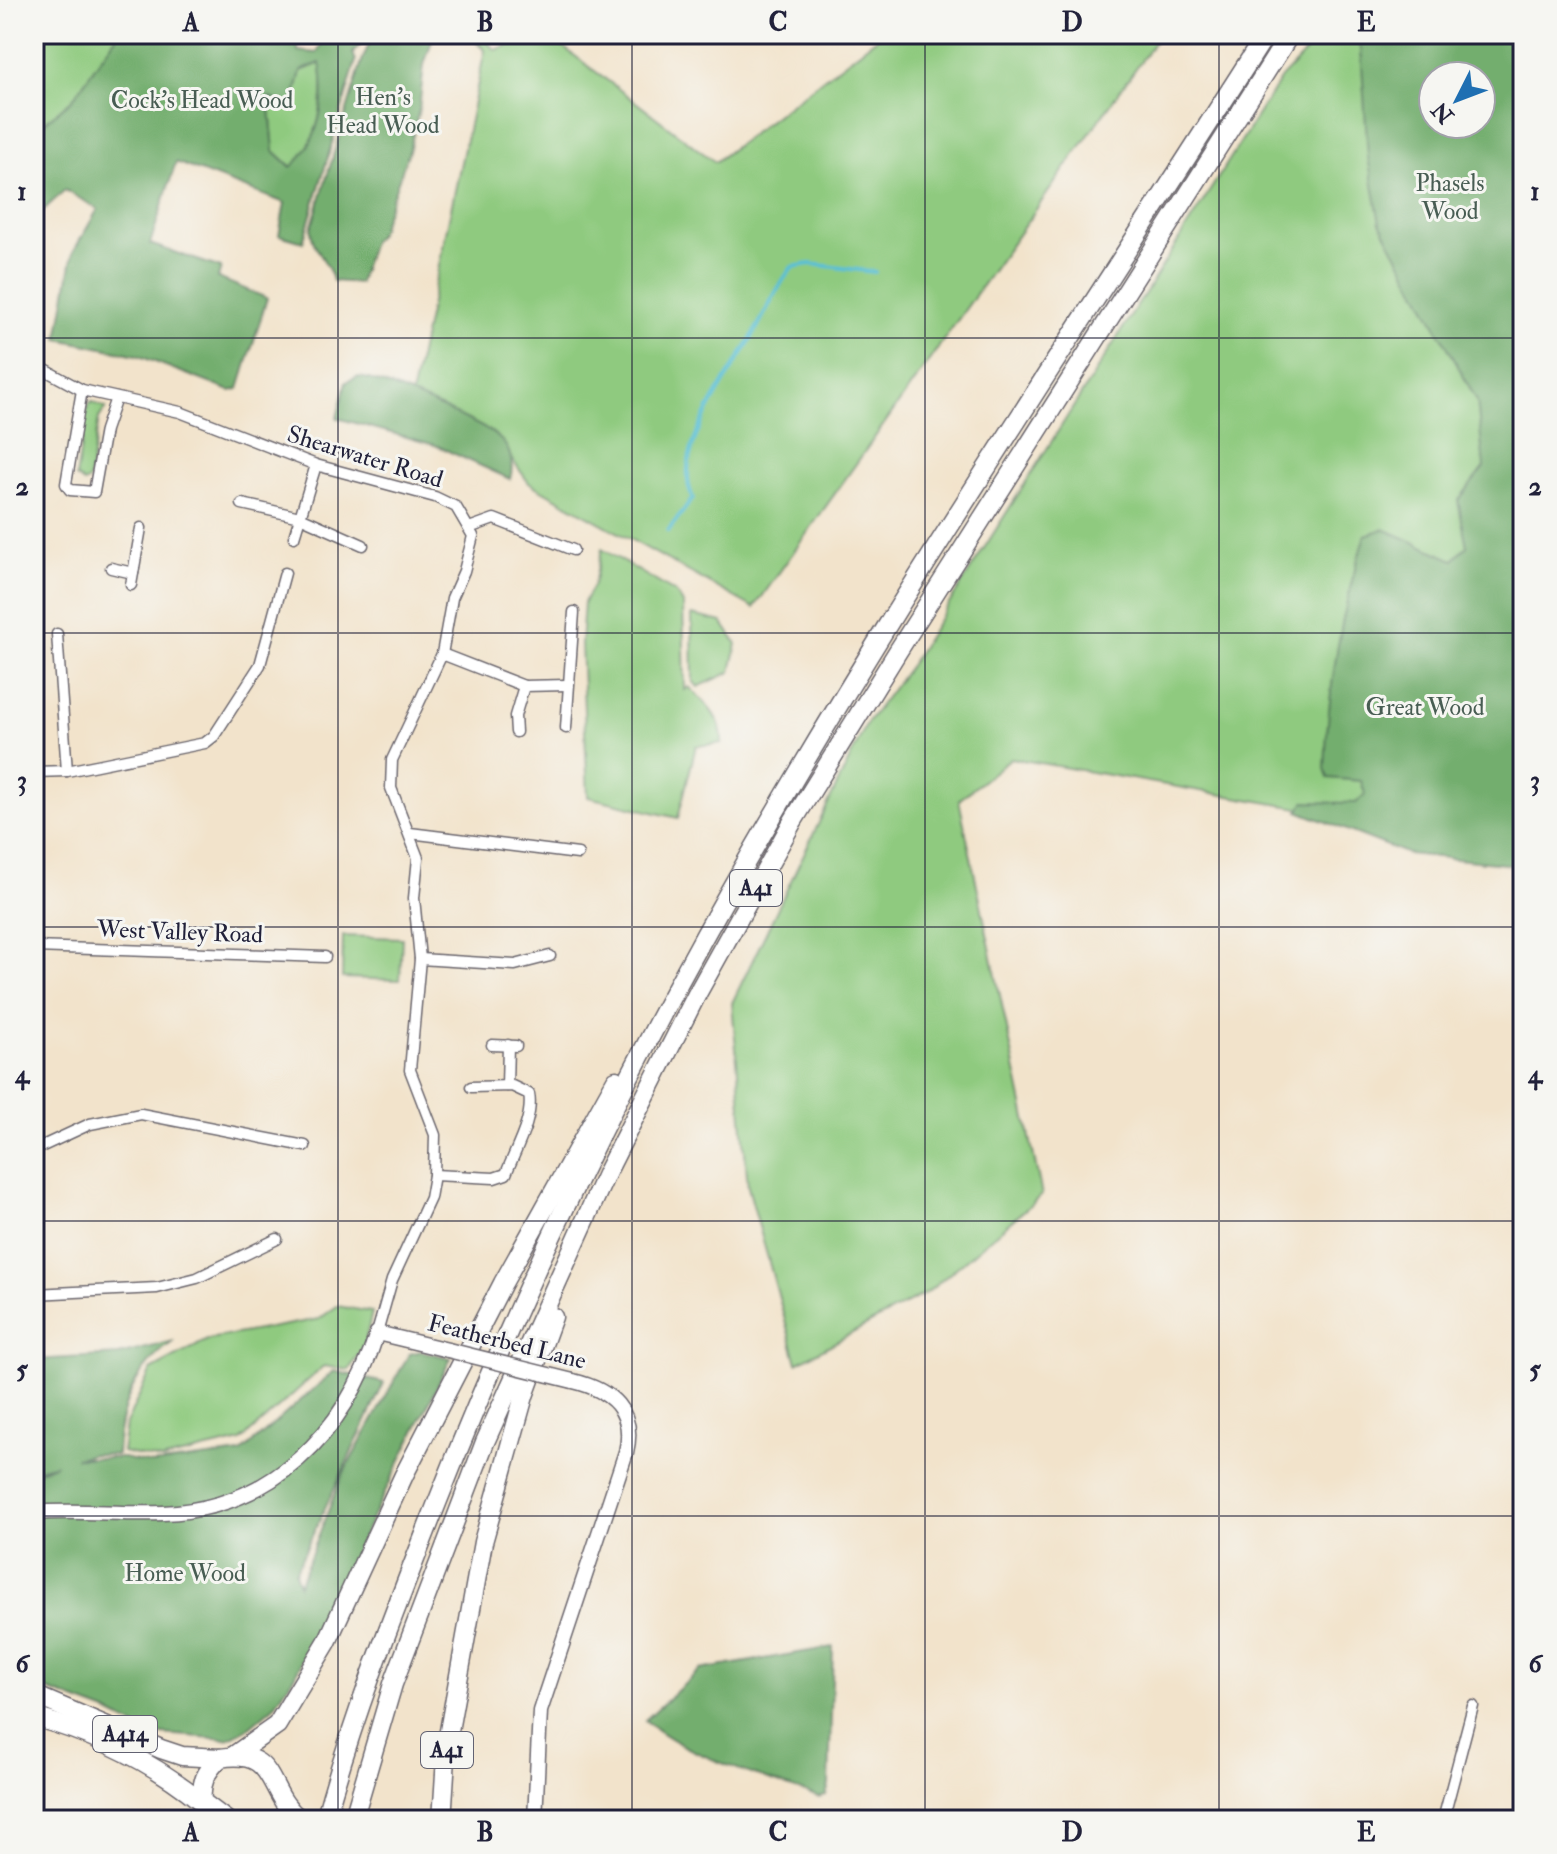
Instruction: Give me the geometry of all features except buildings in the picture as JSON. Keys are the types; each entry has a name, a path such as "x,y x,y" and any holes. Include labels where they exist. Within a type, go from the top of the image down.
{"highway":[{"name":"A41","path":"325,1820 359,1707 522,1299 584,1167 682,977 864,664 1266,34"},
{"name":"A41","path":"354,1815 393,1684 485,1442 607,1172 697,994 793,821 1290,34"},
{"path":"226,1757 277,1725 312,1669 404,1475 510,1270 657,1008 682,977"},
{"name":"A41","path":"442,1820 447,1742 483,1542 524,1396 551,1324 563,1271"},
{"name":"A414","path":"34,1695 182,1756 258,1760 284,1803 301,1820"},
{"name":"A414","path":"34,1717 117,1748 171,1777 215,1814"},
{"name":"A414","path":"215,1814 201,1788 206,1775 226,1757"}],"street":[{"name":"Shearwater Road","path":"34,364 82,390 180,412 316,465 435,497 456,507 469,528"},
{"path":"82,390 66,484 70,490 94,492 107,424 116,398"},
{"path":"294,537 316,465"},
{"path":"242,504 300,517 363,545"},
{"path":"34,1513 164,1513 210,1507 253,1491 305,1456 332,1426 360,1380 392,1280 430,1198 434,1175 435,1135 410,1070 420,959 414,898 418,858 391,788 392,760 442,654 452,598 469,555 473,536 469,528 494,519 573,550"},
{"path":"131,585 141,528"},
{"path":"111,568 133,573"},
{"path":"34,772 67,771 205,743 214,736 260,665 285,573"},
{"path":"566,728 574,612"},
{"path":"57,634 67,771"},
{"path":"442,654 524,686 567,685"},
{"path":"516,732 515,716 524,686"},
{"path":"410,833 578,854"},
{"name":"West Valley Road","path":"34,947 325,957"},
{"path":"420,959 515,965 550,956"},
{"path":"492,1045 512,1045 507,1086"},
{"path":"434,1175 494,1178 506,1174 531,1104 529,1094 523,1088 507,1086 471,1087"},
{"path":"34,1150 90,1124 141,1114 305,1146"},
{"path":"34,1294 157,1288 197,1278 277,1239"},
{"name":"Featherbed Lane","path":"377,1333 600,1388 614,1398 624,1412 629,1434 626,1452 540,1711 535,1820"},
{"path":"1443,1820 1473,1706"}],"green space":[{"path":"34,34 118,34 72,100 34,131"},
{"name":"Cock's Head Wood","path":"118,34 298,34 298,51 317,53 326,34 369,34 353,53 356,61 303,242 279,235 285,203 176,162 150,244 221,268 218,278 267,298 239,389 230,391 137,355 58,339 73,252 98,209 65,190 34,219 34,131 72,100","holes":["320,63 322,105 315,133 301,157 291,167 274,151 269,97 292,107 301,71"]},
{"name":"Hen's Head Wood","path":"373,34 434,34 424,65 419,110 409,151 359,283 333,281 311,229"},
{"path":"469,34 478,34 496,50 536,34 546,34 715,162 882,34 1160,34 754,608 529,483 493,433 411,396 485,50"},
{"path":"1323,34 1523,34 1523,847 1011,758 959,800 1042,1195 928,1292 797,1363 748,1187 732,1003 867,723 911,664 1281,78"},
{"path":"1355,34 1523,34 1523,866 1408,854 1298,811 1305,802 1356,803 1365,794 1361,781 1328,778 1325,768 1337,650 1365,535 1384,529 1454,560 1467,546 1458,501 1484,467 1477,401 1380,223 1368,157 1361,49"},
{"path":"321,63 319,119 309,144 292,167 274,151 269,96 292,107 301,71"},
{"path":"357,377 407,393 491,432 509,452 512,468 510,479 435,445 337,418 346,382"},
{"path":"92,402 106,408 99,418 89,480 84,483 76,477 88,405"},
{"path":"602,549 676,593 683,603 685,690 689,687 701,699 720,726 722,743 696,746 678,818 588,797 581,644 584,602 594,584"},
{"path":"692,615 722,622 737,644 731,672 698,687 693,681"},
{"path":"343,936 402,938 400,980 342,978"},
{"path":"337,1306 372,1312 364,1346 349,1370 324,1366 241,1441 161,1460 122,1452 126,1424 151,1370 209,1339 319,1319"},
{"name":"Home Wood","path":"174,1341 148,1364 131,1390 121,1421 117,1455 94,1454 75,1458 123,1458 152,1464 241,1453 334,1371 384,1383 295,1572 299,1585 342,1476 409,1354 421,1351 451,1358 295,1675 274,1706 247,1729 228,1739 148,1733 107,1712 34,1685 34,1473 56,1464 34,1470 34,1360 119,1355"},
{"path":"833,1647 829,1785 826,1795 819,1797 704,1756 645,1720 700,1670"}],"waterway":[{"path":"668,531 693,498 688,480 689,460 704,417 792,267 810,264 875,272"}],"park label":[{"name":"Phasels Wood","path":"1450,197"},
{"name":"Great Wood","path":"1425,707"}]}
